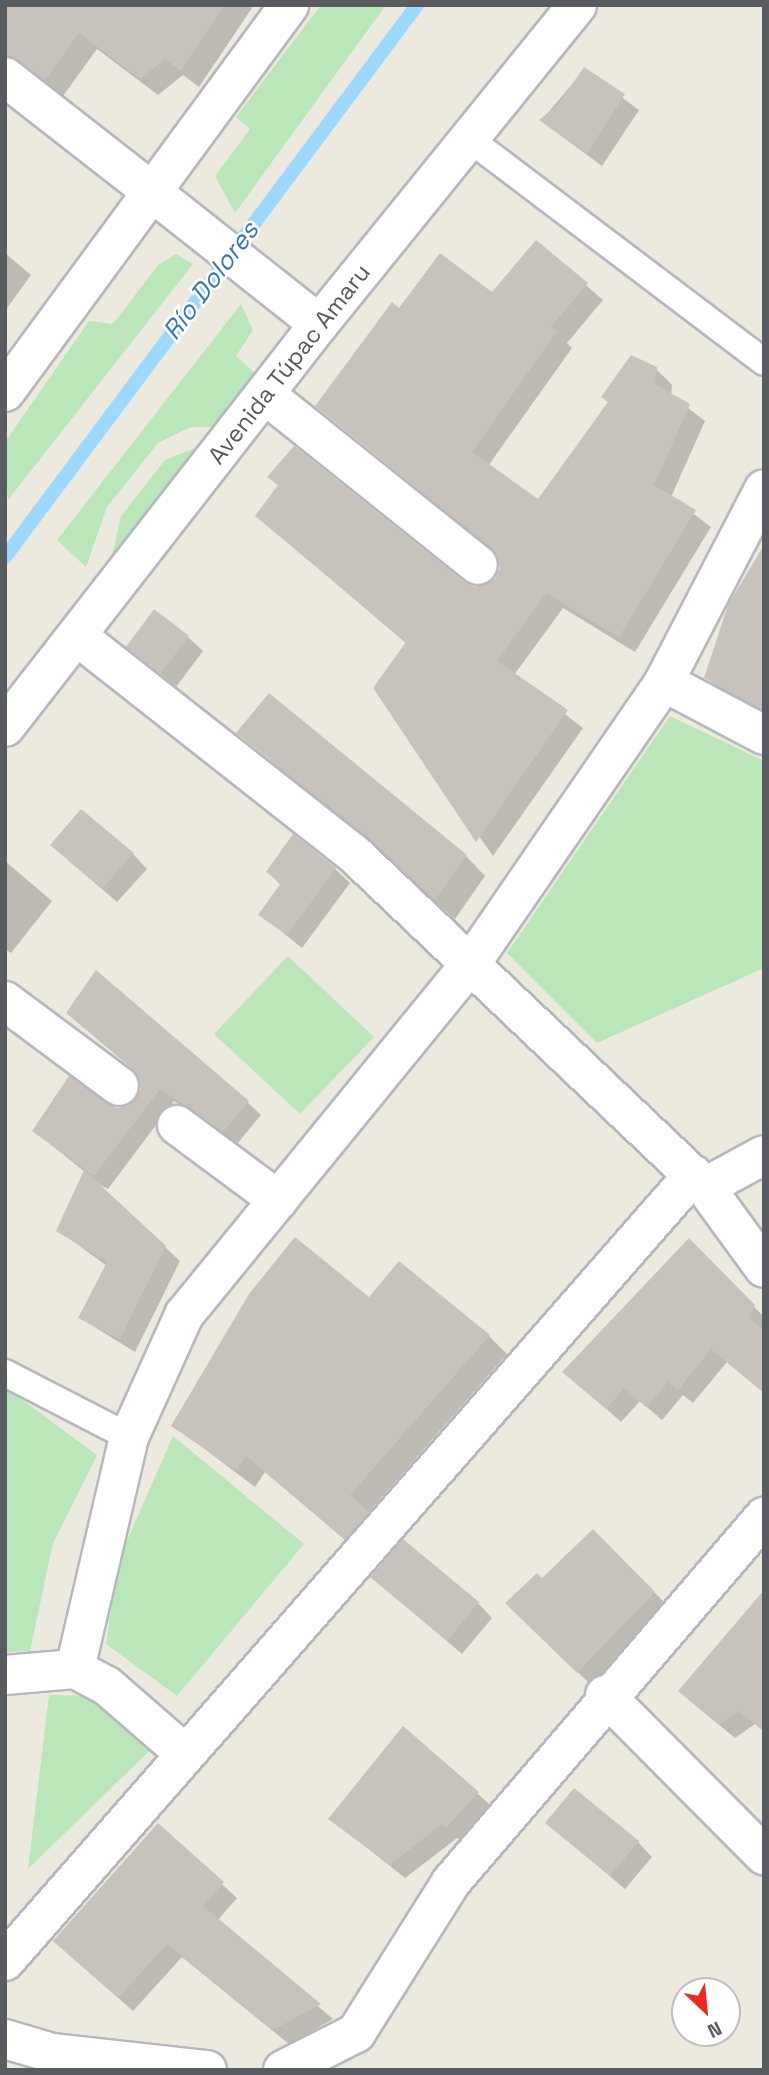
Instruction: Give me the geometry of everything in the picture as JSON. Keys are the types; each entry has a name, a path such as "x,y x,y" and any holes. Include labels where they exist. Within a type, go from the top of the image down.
{"street":[{"path":"5,392 165,202 289,5"},
{"name":"Avenida Túpac Amaru","path":"5,727 267,396 304,313 468,138 577,5"},
{"path":"5,77 304,313"},
{"path":"267,396 478,565"},
{"path":"75,1669 129,1437 184,1315 469,966 664,682 764,489"},
{"path":"77,636 353,853 469,966 699,1181 764,1268"},
{"path":"664,682 764,735"},
{"path":"5,1001 120,1086"},
{"path":"177,1125 278,1200"},
{"path":"5,1961 183,1752 699,1181 764,1155"},
{"path":"283,2070 355,2033 451,1882 606,1695 764,1517"},
{"path":"5,1675 75,1669 107,1686 183,1752"},
{"path":"606,1695 764,1855"},
{"path":"5,2039 52,2053 207,2070"}],"lane":[{"path":"468,138 764,362"},
{"path":"5,1373 129,1437"}],"green space":[{"path":"321,5 386,5 235,213 215,176 250,129 236,117"},
{"path":"176,254 193,264 8,500 5,442 89,321 113,324 158,265"},
{"path":"241,304 253,330 236,356 256,374 211,427 191,427 158,443 107,507 86,567 57,540"},
{"path":"195,448 110,564 121,516 165,460"},
{"path":"670,716 764,761 764,968 597,1043 507,953"},
{"path":"288,956 374,1037 300,1114 214,1034"},
{"path":"5,1387 97,1455 53,1543 30,1651 5,1652"},
{"path":"173,1436 304,1544 177,1696 106,1644 118,1561"},
{"path":"49,1695 99,1696 150,1750 28,1869"}],"building":[{"path":"5,5 225,5 181,71 165,59 140,79 79,33 45,80 5,56"},
{"path":"584,67 625,94 587,153 539,120 557,106"},
{"path":"536,240 588,283 551,327 557,331 472,452 538,499 608,402 601,397 631,355 657,367 655,384 690,404 654,485 696,510 619,637 546,593 497,661 568,710 476,842 373,688 406,642 255,516 278,485 267,477 294,446 464,582 475,587 495,579 500,568 492,548 315,406 392,302 399,308 440,253 492,292"},
{"path":"764,545 764,710 704,678 728,605"},
{"path":"154,609 189,636 160,674 126,647"},
{"path":"269,693 467,855 435,900 367,836 236,733"},
{"path":"81,809 134,853 102,889 50,845"},
{"path":"293,834 336,868 287,935 258,915 281,883 266,872"},
{"path":"96,970 249,1101 223,1132 160,1089 94,1176 32,1131 69,1076 116,1108 128,1106 141,1089 133,1069 66,1013"},
{"path":"84,1170 166,1246 120,1339 78,1318 107,1262 56,1231"},
{"path":"295,1237 369,1297 399,1261 490,1335 350,1495 369,1512 345,1539 246,1456 236,1470 171,1426 249,1294"},
{"path":"689,1238 755,1305 749,1318 764,1330 764,1393 711,1349 678,1390 668,1382 646,1407 624,1388 606,1409 562,1372"},
{"path":"593,1529 655,1592 577,1673 505,1603 537,1573 542,1578"},
{"path":"403,1539 479,1602 447,1641 370,1577"},
{"path":"764,1590 764,1731 739,1711 719,1725 678,1691"},
{"path":"403,1726 479,1792 446,1828 442,1824 390,1865 328,1819"},
{"path":"574,1788 639,1841 610,1876 545,1823"},
{"path":"158,1823 224,1882 203,1906 321,2004 273,2030 167,1944 118,1998 53,1941"}],"waterway":[{"name":"Río Dolores","path":"5,557 417,5"}]}
